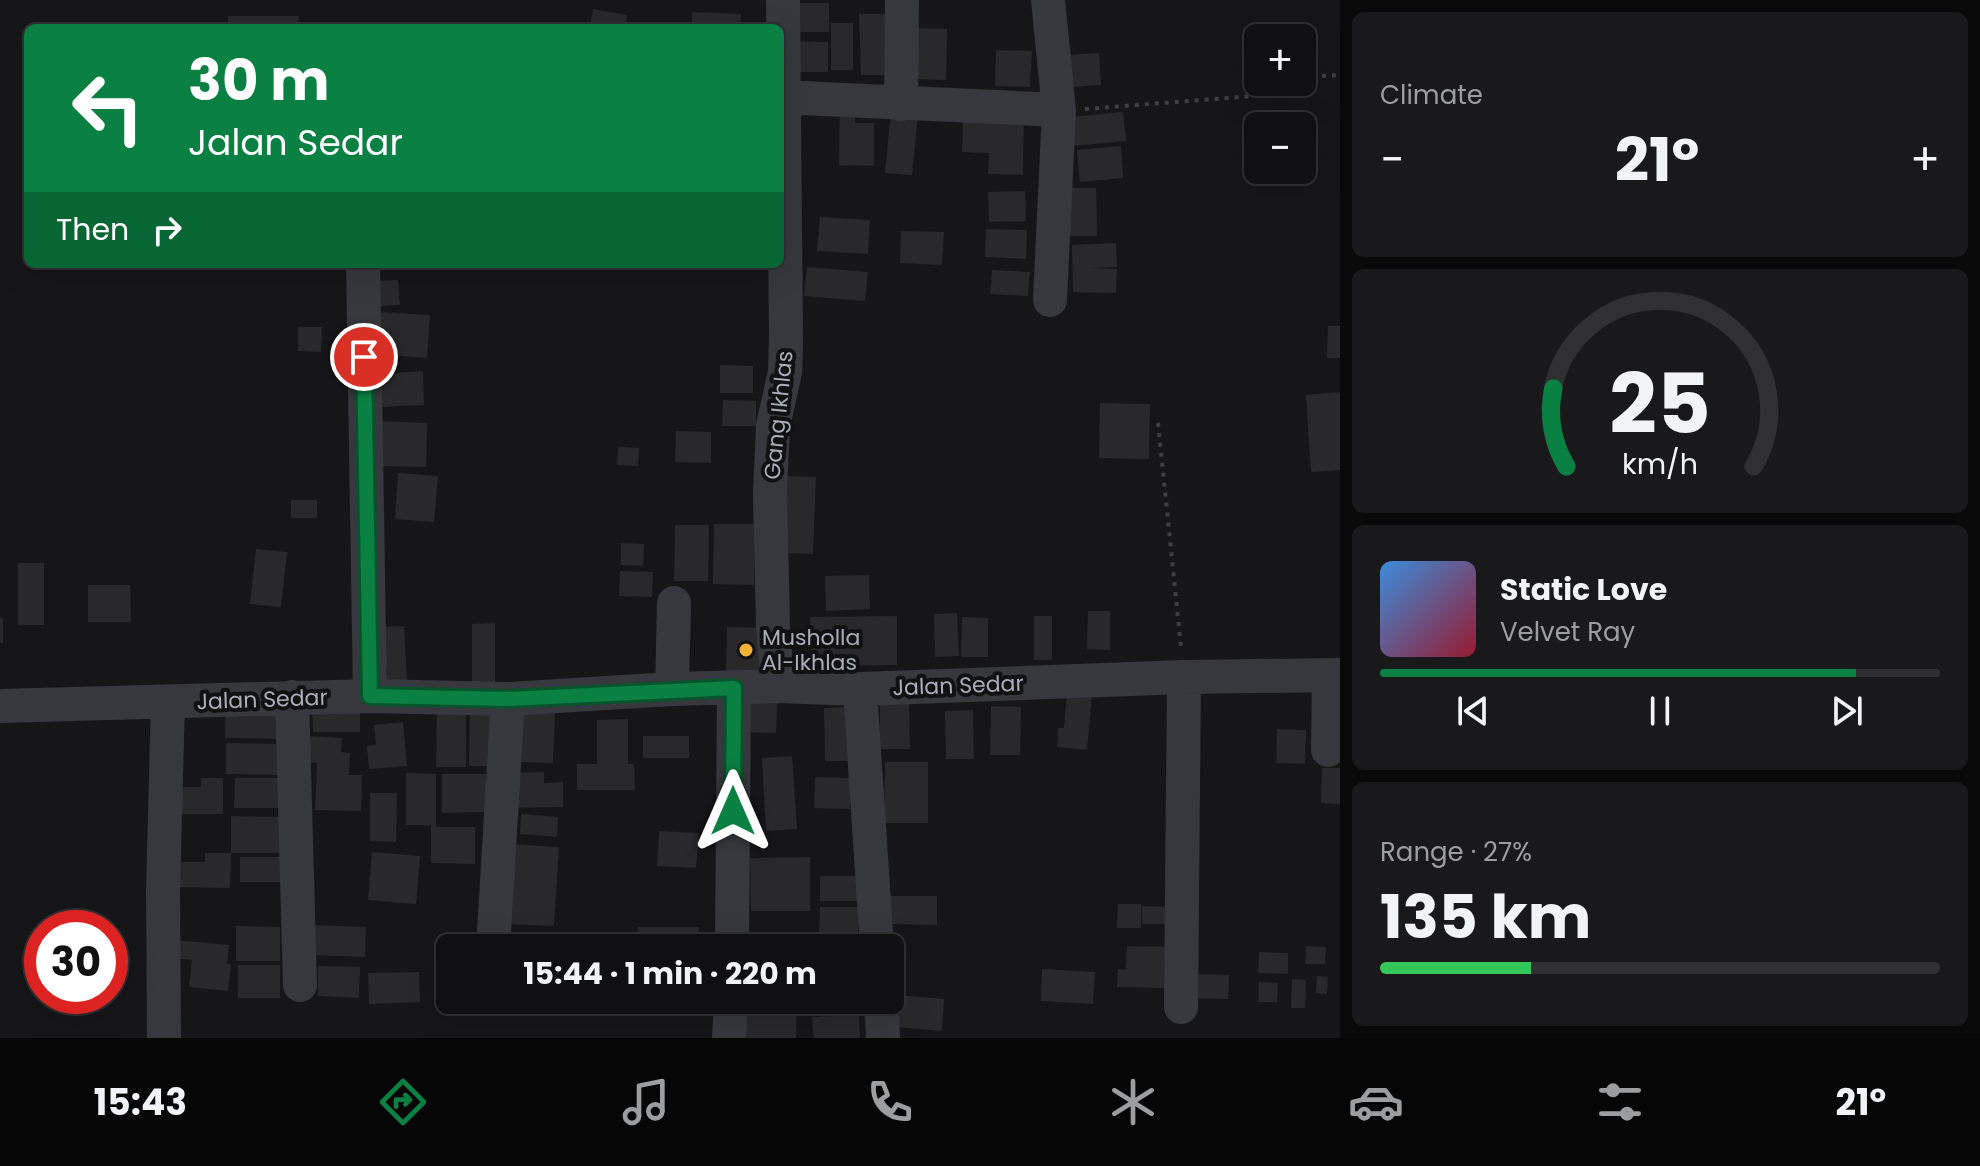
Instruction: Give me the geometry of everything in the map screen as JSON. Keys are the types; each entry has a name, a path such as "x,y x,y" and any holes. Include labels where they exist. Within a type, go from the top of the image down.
{"street":[{"name":"Gang Ikhlas","path":"783,0 783,24"},
{"path":"901,104 902,0"},
{"path":"1048,0 1059,110 1050,300"},
{"path":"784,97 1059,110"},
{"path":"363,268 370,696"},
{"name":"Gang Ikhlas","path":"778,686 773,626 770,492 773,426 785,372 784,268"},
{"path":"672,689 674,603"},
{"path":"1328,750 1335,676"},
{"name":"Jalan Sedar","path":"0,706 292,697 508,699 778,686 860,689 1184,677 1335,676"},
{"path":"1181,1007 1184,677"},
{"path":"732,934 734,688"},
{"path":"860,689 876,934"},
{"path":"292,697 300,985"},
{"path":"494,934 508,699"},
{"path":"164,1038 163,890 168,702"},
{"path":"729,1038 730,1014"},
{"path":"882,1014 883,1038"}],"path":[{"path":"1316,74 1340,75"},
{"path":"1059,110 1253,96"},
{"path":"1158,423 1184,677"}],"building":[{"path":"789,3 829,3 829,32 789,32"},
{"path":"593,9 627,15 626,24 591,24"},
{"path":"692,12 741,14 740,24 692,24"},
{"path":"859,14 893,14 894,75 861,75"},
{"path":"228,16 299,16 298,24 228,24"},
{"path":"831,23 853,23 853,70 831,70"},
{"path":"915,28 947,29 946,80 914,79"},
{"path":"787,41 828,42 828,72 786,72"},
{"path":"996,50 1032,51 1030,87 995,86"},
{"path":"1099,53 1101,85 1070,87 1068,55"},
{"path":"840,105 855,105 855,123 874,123 874,166 839,165"},
{"path":"891,111 918,113 912,175 885,173"},
{"path":"1024,111 1023,175 988,174 989,153 962,152 963,119"},
{"path":"1123,112 1126,141 1072,146 1069,117"},
{"path":"1121,146 1123,178 1080,182 1077,150"},
{"path":"1069,188 1096,188 1097,236 1069,236"},
{"path":"1025,191 1026,221 989,222 988,192"},
{"path":"820,217 870,220 868,254 817,251"},
{"path":"986,229 1027,230 1026,259 985,257"},
{"path":"901,231 944,232 942,265 900,263"},
{"path":"1116,243 1117,267 1090,268 1117,269 1116,293 1073,292 1072,245"},
{"path":"807,267 868,272 865,301 804,296"},
{"path":"992,270 1030,272 1028,296 990,294"},
{"path":"398,280 400,305 364,307 371,281"},
{"path":"375,312 430,315 427,358 372,354"},
{"path":"1328,326 1340,326 1340,358 1327,358"},
{"path":"298,327 322,327 321,352 298,351"},
{"path":"720,365 753,366 753,393 720,393"},
{"path":"423,371 424,405 381,407 379,374"},
{"path":"1340,392 1340,470 1311,472 1306,395"},
{"path":"723,400 756,401 756,426 722,426"},
{"path":"1100,403 1150,404 1149,459 1099,458"},
{"path":"378,421 427,423 426,467 376,466"},
{"path":"676,431 711,432 711,463 675,462"},
{"path":"618,447 639,448 638,466 617,465"},
{"path":"398,473 438,476 434,522 395,519"},
{"path":"786,476 816,477 813,554 784,553"},
{"path":"291,500 317,500 317,518 291,518"},
{"path":"714,524 755,524 754,585 713,584"},
{"path":"675,525 709,525 708,581 674,581"},
{"path":"621,543 644,544 643,566 621,565"},
{"path":"256,549 287,552 281,607 250,604"},
{"path":"18,563 44,563 44,625 18,625"},
{"path":"620,571 653,572 652,597 619,596"},
{"path":"869,575 870,609 826,611 825,576"},
{"path":"88,585 130,585 131,622 88,622"},
{"path":"1088,611 1110,611 1110,650 1087,649"},
{"path":"957,613 959,656 935,657 934,614"},
{"path":"897,616 897,665 811,666 810,617"},
{"path":"1034,616 1052,616 1052,660 1034,660"},
{"path":"962,617 988,618 988,657 961,657"},
{"path":"0,618 3,618 3,643 0,643"},
{"path":"495,623 495,686 472,686 472,624"},
{"path":"404,626 407,681 387,682 387,667 380,668 379,627"},
{"name":"Musholla Al-Ikhlas","path":"727,627 767,628 766,673 726,672"},
{"path":"1067,693 1092,695 1087,750 1057,747 1058,728 1064,728"},
{"path":"880,698 909,698 910,749 880,749"},
{"path":"743,700 777,701 776,733 742,732"},
{"path":"312,701 360,701 360,732 313,732"},
{"path":"226,703 280,709 280,739 225,738"},
{"path":"437,705 466,705 466,767 436,767"},
{"path":"991,706 1021,707 1020,755 990,755"},
{"path":"470,707 491,708 490,766 469,766"},
{"path":"850,707 851,761 825,761 824,708"},
{"path":"973,710 974,759 946,759 945,711"},
{"path":"521,712 555,713 553,763 519,762"},
{"path":"628,719 628,764 634,764 635,790 577,790 577,764 597,764 597,720"},
{"path":"403,722 407,766 369,769 367,746 376,745 374,725"},
{"path":"1277,729 1306,730 1305,764 1276,763"},
{"path":"306,736 342,738 341,752 350,753 349,775 362,775 361,811 315,810 317,763 305,762"},
{"path":"643,736 689,736 689,758 643,758"},
{"path":"226,743 282,744 282,775 226,774"},
{"path":"792,756 797,829 766,831 762,758"},
{"path":"885,762 928,762 928,823 884,823"},
{"path":"1322,768 1340,768 1340,804 1321,803"},
{"path":"544,772 544,783 563,782 563,807 508,808 508,773"},
{"path":"406,773 436,774 436,827 475,827 475,864 431,863 431,825 406,825"},
{"path":"442,774 486,774 486,812 442,813"},
{"path":"815,777 851,778 850,809 814,808"},
{"path":"201,778 223,778 223,814 175,814 175,787 201,787"},
{"path":"235,778 284,778 284,808 234,808"},
{"path":"370,793 397,793 396,842 370,841"},
{"path":"521,814 558,817 557,837 520,834"},
{"path":"231,816 285,817 285,853 231,853"},
{"path":"659,831 699,833 696,868 657,866"},
{"path":"512,844 559,847 554,926 508,924"},
{"path":"372,852 420,856 416,904 368,900"},
{"path":"205,853 231,853 230,888 171,887 171,862 205,862"},
{"path":"240,857 285,857 285,882 240,882"},
{"path":"810,857 810,911 751,911 750,858"},
{"path":"820,876 863,876 863,901 820,901"},
{"path":"890,896 937,896 937,925 890,924"},
{"path":"1118,904 1141,904 1141,928 1117,928"},
{"path":"1142,906 1166,907 1166,924 1142,924"},
{"path":"820,907 858,907 858,933 819,932"},
{"path":"312,925 366,927 365,957 311,955"},
{"path":"236,926 280,927 280,961 236,961"},
{"path":"638,927 699,927 699,934 638,934"},
{"path":"174,940 229,945 227,964 231,964 228,991 189,987 192,960 173,958"},
{"path":"1127,946 1166,947 1166,988 1117,987 1118,969 1126,970"},
{"path":"1306,946 1326,947 1325,964 1305,964"},
{"path":"1259,952 1288,953 1288,974 1258,973"},
{"path":"238,965 280,965 280,998 238,998"},
{"path":"318,966 360,967 359,998 318,996"},
{"path":"1042,969 1095,972 1093,1004 1041,1001"},
{"path":"419,972 420,1002 369,1004 368,973"},
{"path":"1192,974 1229,975 1228,999 1191,998"},
{"path":"1317,976 1328,977 1327,994 1316,993"},
{"path":"1292,979 1306,980 1305,1008 1291,1008"},
{"path":"1259,982 1278,983 1277,1002 1258,1002"},
{"path":"904,996 944,999 942,1031 894,1027 895,1014 904,1014"},
{"path":"745,1014 797,1014 796,1038 744,1038"},
{"path":"859,1015 860,1038 814,1038 812,1017"}],"place":[{"name":"Musholla Al-Ikhlas","path":"746,650"}],"route":[{"path":"364,357 370,696 508,699 734,688 733,811"}]}
